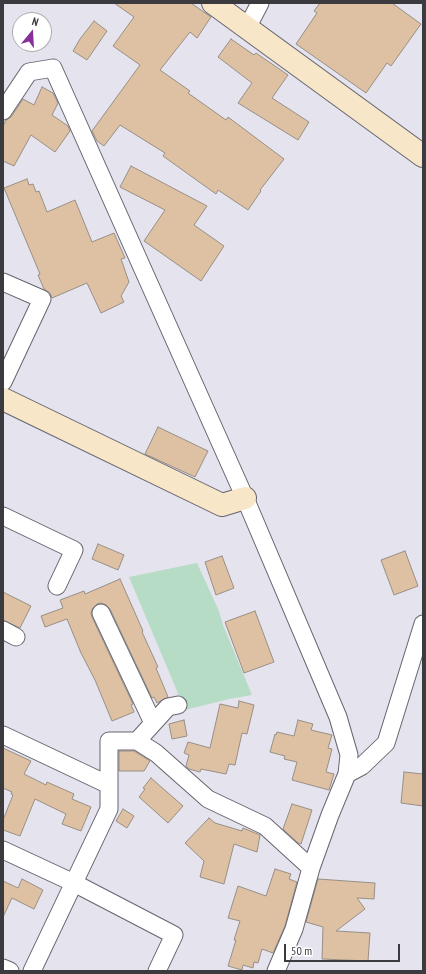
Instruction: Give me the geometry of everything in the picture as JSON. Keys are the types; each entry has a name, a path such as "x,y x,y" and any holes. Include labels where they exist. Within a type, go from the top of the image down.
{"street":[{"path":"213,3 423,156"},
{"path":"247,28 260,3"},
{"path":"3,111 29,72 53,68 245,498 338,717 349,755 347,774 330,815 312,868 294,929 276,971"},
{"path":"3,282 42,299 3,382"},
{"path":"3,400 222,505 245,498"},
{"path":"3,516 74,550 57,586"},
{"path":"101,613 152,723"},
{"path":"347,774 362,766 386,743 423,624"},
{"path":"137,741 168,707 178,705"},
{"path":"3,735 109,784"},
{"path":"32,971 109,809 109,741 137,741 156,753 208,799 265,826 312,868"},
{"path":"3,850 174,935 156,971"},
{"path":"3,968 10,971"}],"green space":[{"path":"197,563 219,611 223,625 252,695 185,710 129,577"}],"building":[{"path":"114,3 191,3 211,17 197,38 190,32 160,70 190,91 188,93 226,120 228,117 284,159 260,190 261,191 248,210 218,190 216,194 163,156 165,153 120,125 104,146 97,141 92,131 140,65 113,46 134,17"},
{"path":"320,3 392,3 421,24 391,66 387,63 366,93 296,44 317,13 314,11"},
{"path":"94,21 107,31 87,60 73,51"},
{"path":"231,39 254,55 256,53 288,75 272,98 309,122 298,140 238,103 252,83 218,57"},
{"path":"42,87 53,93 58,103 52,115 68,126 70,131 55,152 31,135 14,166 3,161 3,126 23,99 34,105"},
{"path":"131,166 207,206 194,225 224,246 201,281 144,241 165,210 120,187"},
{"path":"27,179 29,185 33,184 36,192 39,191 47,212 75,200 92,242 114,233 125,258 121,259 129,282 121,296 124,302 101,313 87,283 52,298 50,293 44,289 38,275 40,274 4,188"},
{"path":"158,427 208,451 195,477 145,454"},
{"path":"98,544 124,555 118,570 92,559"},
{"path":"405,551 418,586 394,595 381,560"},
{"path":"222,556 234,588 216,595 205,562"},
{"path":"120,579 158,667 156,668 168,697 157,703 154,697 152,698 110,609 101,603 97,604 91,613 92,617 133,704 131,705 134,712 112,721 67,619 45,627 41,616 63,608 60,600 84,591 85,594"},
{"path":"3,592 31,606 20,628 3,620"},
{"path":"255,611 274,662 244,673 225,622"},
{"path":"239,701 254,705 247,734 242,733 235,765 229,764 226,774 201,769 200,772 189,769 186,766 189,755 184,753 188,742 210,748 220,704 238,708"},
{"path":"184,720 187,736 172,739 169,724"},
{"path":"298,720 313,724 311,730 332,735 328,748 332,749 326,772 334,774 329,790 292,780 297,762 284,759 285,756 270,752 275,734 276,735 277,732 294,736"},
{"path":"3,748 31,761 24,774 46,785 47,782 74,794 72,799 91,807 81,831 62,824 66,814 35,799 20,836 3,830 3,820 13,795 11,794 12,792 3,788"},
{"path":"119,751 134,751 150,761 144,771 119,771"},
{"path":"404,772 423,774 423,806 401,803"},
{"path":"151,778 183,806 168,823 139,797 145,789 143,788"},
{"path":"292,804 312,810 301,844 283,829"},
{"path":"123,809 134,816 127,828 116,821"},
{"path":"209,818 215,823 242,831 243,828 260,835 257,852 234,844 224,884 200,877 204,861 185,843"},
{"path":"275,869 291,874 289,879 297,882 285,926 273,953 262,949 258,963 254,962 253,968 243,965 242,970 228,966 240,921 228,918 238,886 266,896"},
{"path":"22,879 43,890 34,909 12,898 3,917 3,881 18,888"},
{"path":"318,879 375,883 374,899 357,898 365,909 336,931 370,933 368,961 322,959 323,927 306,922"}]}
